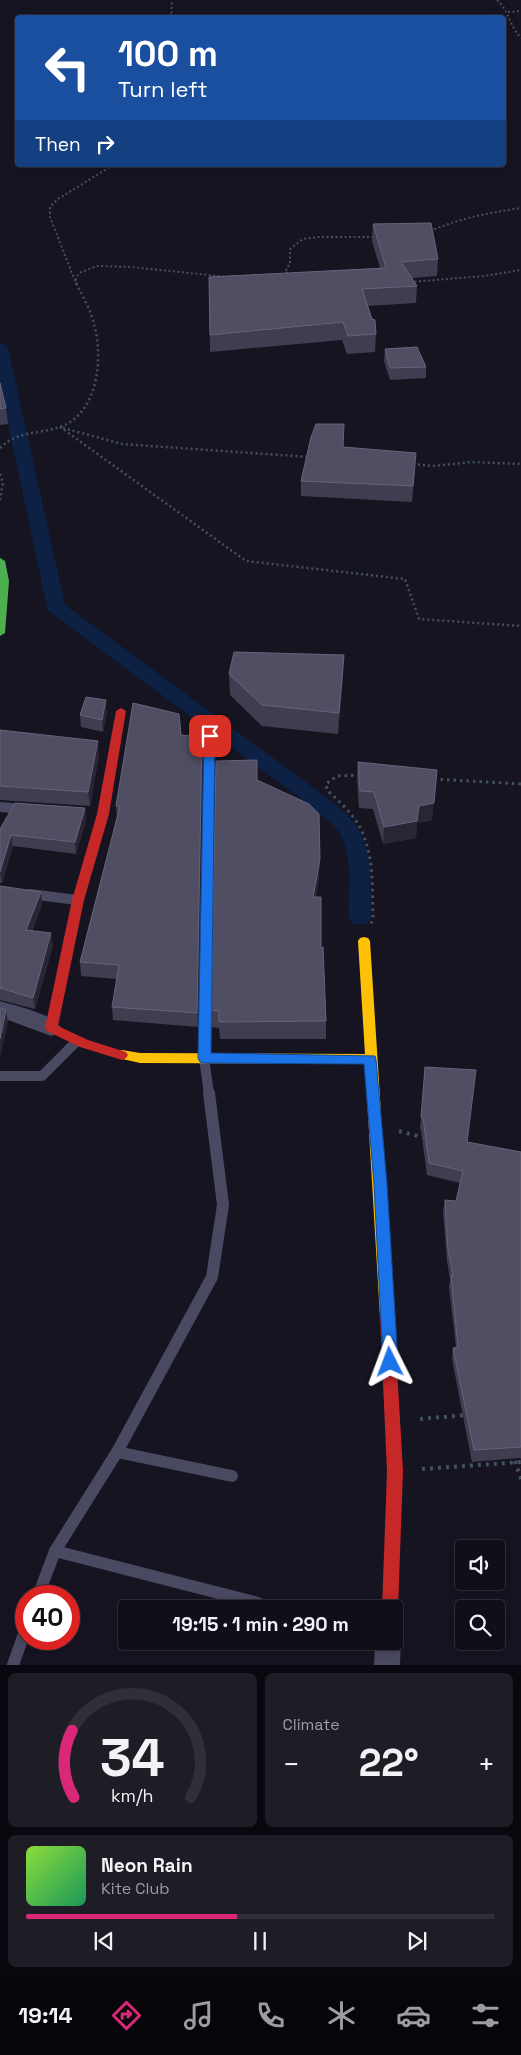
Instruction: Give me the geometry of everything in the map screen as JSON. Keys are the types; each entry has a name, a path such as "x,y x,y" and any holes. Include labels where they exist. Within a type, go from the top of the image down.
{"street":[{"path":"0,561 4,581 0,632"},
{"path":"51,1028 121,711"},
{"path":"364,941 394,1422 395,1471 390,1600"},
{"path":"0,1009 24,1016 76,1042 107,1053 140,1058 370,1060"},
{"path":"388,1650 388,1665"}],"lane":[{"path":"42,1585 55,1551 117,1452 212,1276 223,1205 204,1058 210,736"},
{"path":"0,807 37,810"},
{"path":"20,892 78,900"},
{"path":"0,1076 42,1076 76,1042"},
{"path":"117,1452 232,1476"},
{"path":"55,1551 246,1600"},
{"path":"13,1665 18,1650"}],"path":[{"path":"171,15 172,0"},
{"path":"497,0 508,12 509,22 515,33 521,38"},
{"path":"508,12 521,11"},
{"path":"0,448 18,435 39,433 60,427 75,420 85,410 91,394 97,362 97,338 90,310 75,281 50,217 50,208 58,199 110,167"},
{"path":"423,234 456,220 478,214 521,208"},
{"path":"294,276 285,272 290,263 290,249 303,239 318,237 378,237"},
{"path":"75,281 79,273 98,266 130,267 231,277"},
{"path":"410,282 521,270"},
{"path":"60,427 122,444 311,457"},
{"path":"60,427 246,561 405,579 419,619 521,626"},
{"path":"405,464 433,466 471,462 521,464"},
{"path":"0,474 3,483 0,500"},
{"path":"364,775 344,774 333,776 326,784 327,790 355,819 366,839 371,857 373,918 364,941"},
{"path":"424,778 521,784"},
{"path":"376,1126 434,1140"},
{"path":"394,1422 472,1414"},
{"path":"515,1453 515,1462 521,1479"},
{"path":"395,1471 521,1462"}],"building":[{"path":"431,223 438,259 401,262 417,286 362,289 372,319 375,320 376,334 348,336 343,322 210,335 209,277 386,268 373,224"},
{"path":"417,347 426,367 390,368 385,349"},
{"path":"0,383 6,408 0,409"},
{"path":"316,424 344,424 343,447 416,453 413,486 301,481 311,437"},
{"path":"234,652 344,655 339,713 262,705 229,674"},
{"path":"86,697 106,700 102,720 80,715"},
{"path":"133,703 179,714 181,735 202,737 197,1013 112,1007 119,965 80,962 120,806 116,806"},
{"path":"0,730 98,741 88,792 0,786"},
{"path":"257,760 257,780 309,804 319,814 320,859 313,897 321,897 321,948 323,947 326,1021 219,1022 219,1011 211,1010 216,761"},
{"path":"358,762 437,770 434,803 419,806 417,821 384,827 374,792 360,791"},
{"path":"15,803 85,808 75,842 11,835 0,872 0,829"},
{"path":"0,886 41,892 26,930 51,933 33,998 0,988"},
{"path":"0,1008 6,1010 0,1039"},
{"path":"425,1067 476,1070 467,1142 521,1152 521,1447 474,1450 453,1348 458,1347 445,1200 456,1201 463,1171 429,1163 423,1118 421,1117"}],"waterway":[{"path":"0,348 56,607 338,818 346,827 356,847 359,871 360,917"}],"traffic: fast":[{"path":"0,561 4,581 0,633"}],"traffic: slow":[{"path":"364,941 387,1317"},
{"path":"122,1055 140,1058 370,1059"}],"traffic: jam":[{"path":"121,711 103,814 78,900 51,1028 84,1044 122,1055"},
{"path":"387,1317 395,1471 390,1600"}],"route":[{"path":"210,736 204,1058 370,1060 380,1184 390,1362"}]}
